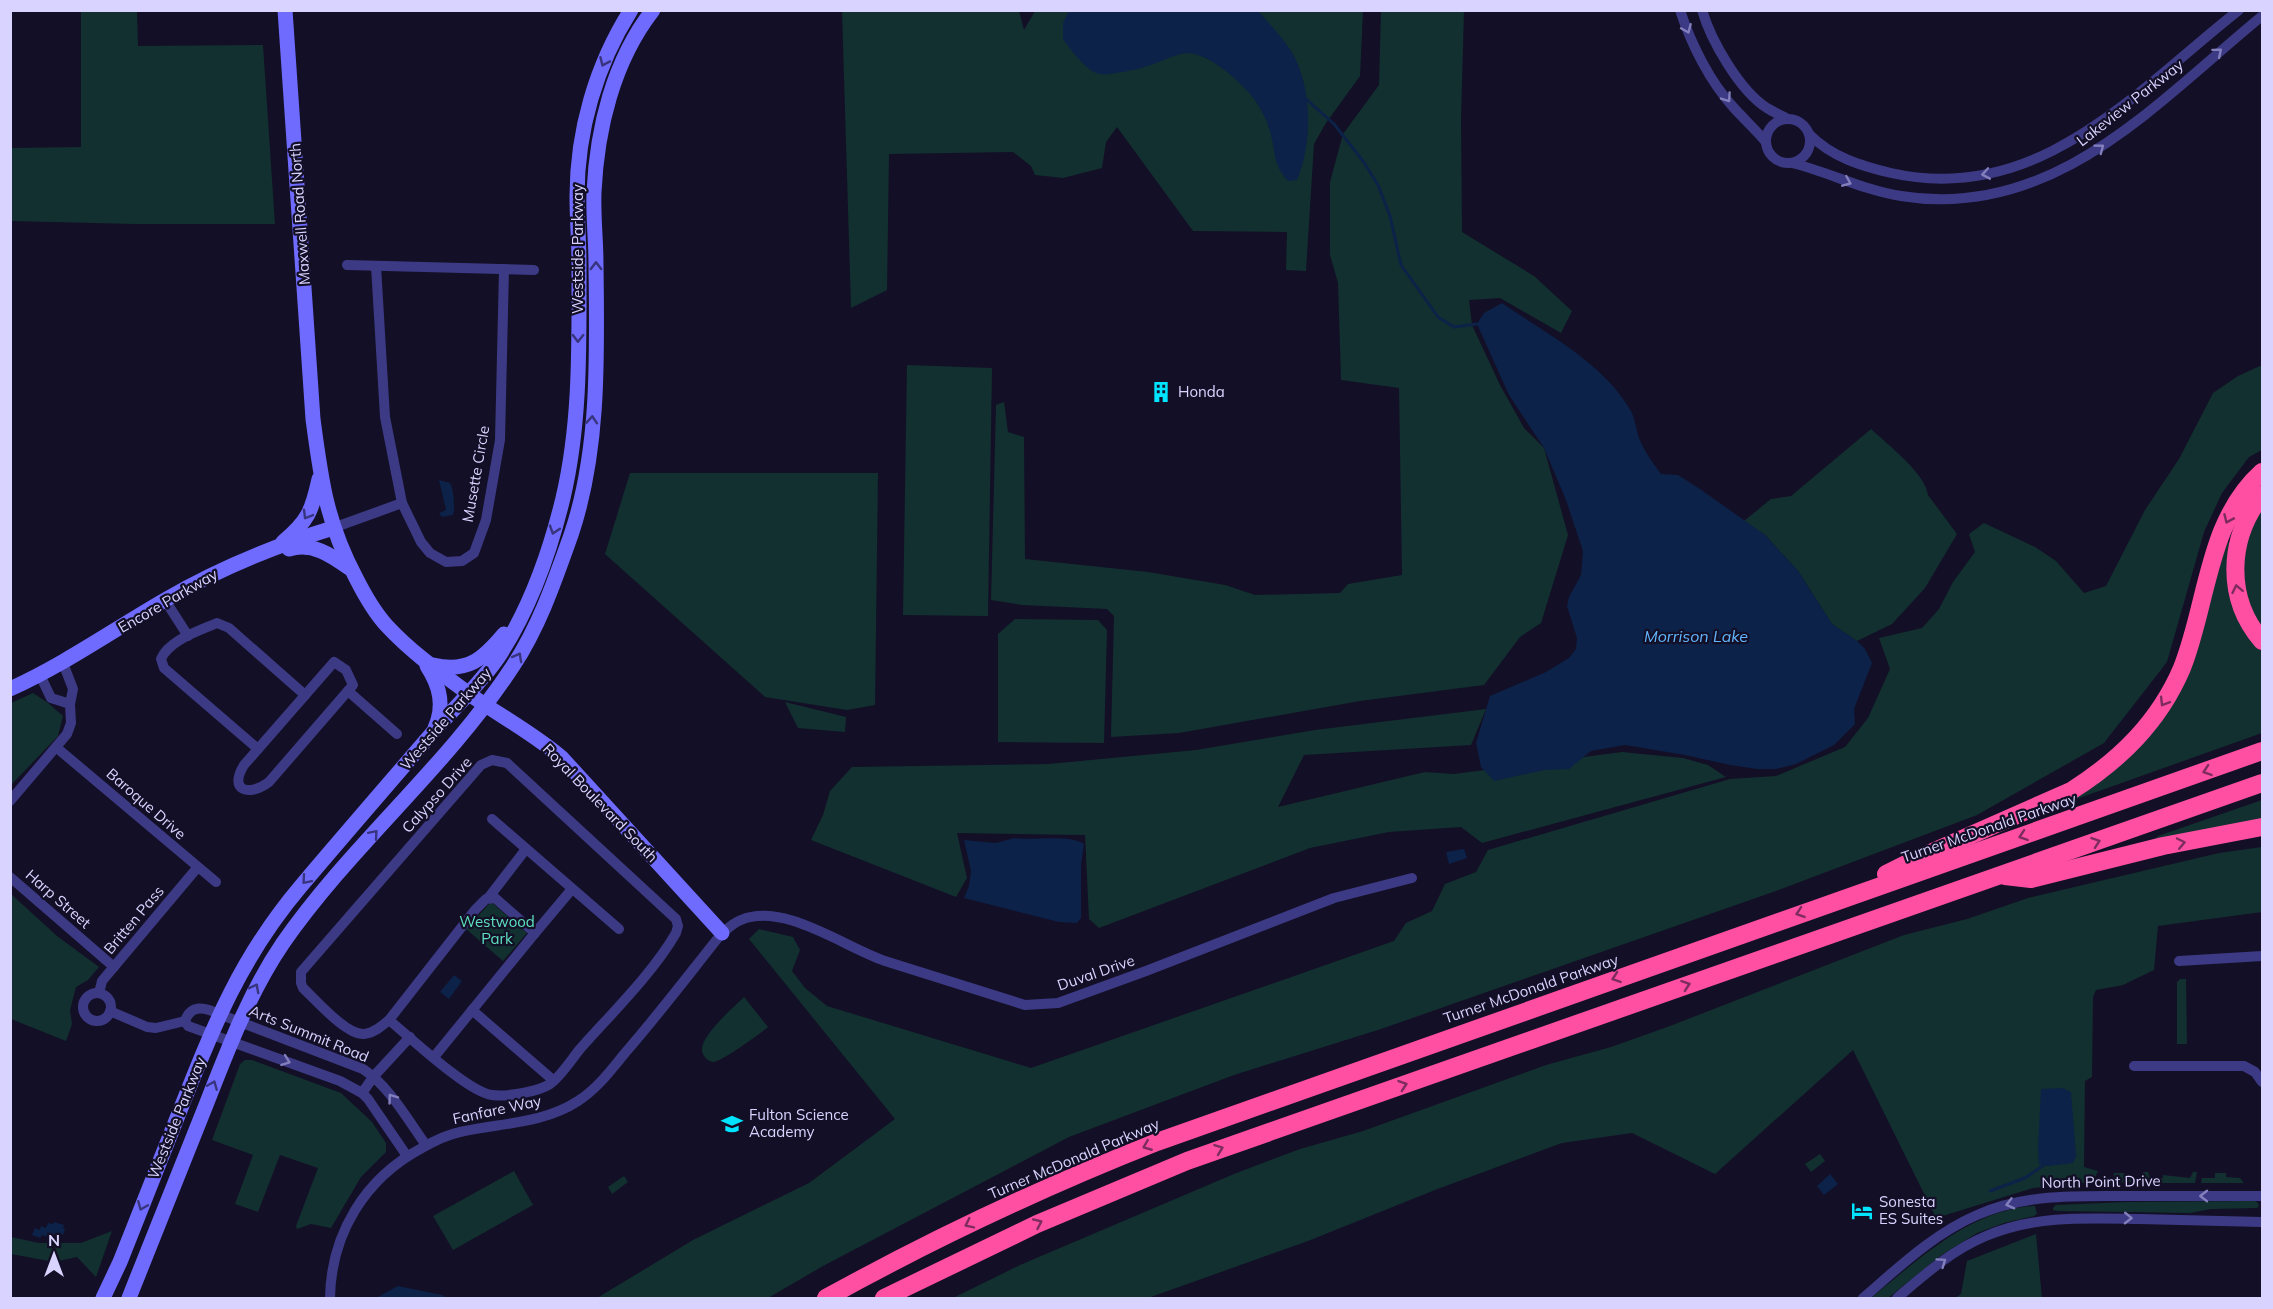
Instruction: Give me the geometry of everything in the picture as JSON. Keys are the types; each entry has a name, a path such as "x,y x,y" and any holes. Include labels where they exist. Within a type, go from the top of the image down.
{"highway":[{"path":"1838,900 1910,862 2071,791 2091,779 2127,749 2150,723 2173,687 2190,643 2225,523 2243,492 2262,472"},
{"path":"2262,495 2242,531 2235,561 2235,577 2248,622 2262,641"},
{"name":"Turner McDonald Parkway","path":"826,1299 926,1245 1013,1203 1157,1142 2262,751"},
{"path":"884,1299 1037,1224 1187,1161 2262,783"},
{"path":"2001,875 2031,879 2163,846 2262,827"}],"main road":[{"name":"Maxwell Road North","path":"285,10 313,418"},
{"name":"Westside Parkway","path":"103,1299 120,1262 210,1034 247,960 277,915 487,673 500,654 524,608 556,525 573,444 578,384 577,194 584,132 598,75 619,29 631,10"},
{"name":"Westside Parkway","path":"129,1299 231,1041 262,976 302,916 485,705 515,663 545,606 573,530 590,447 595,385 594,194 607,106 614,81 634,38 653,10"},
{"name":"Royal Boulevard South","path":"313,418 320,473 333,528 365,595 385,624 425,661 562,758 722,933"},
{"path":"278,547 311,512 320,473"},
{"name":"Encore Parkway","path":"10,689 63,663 165,600 234,564 333,528"},
{"path":"234,564 297,546 321,550 352,570"},
{"path":"425,661 448,668 478,660 490,650 524,608"},
{"path":"425,661 440,690 440,713 434,732"}],"street":[{"path":"1680,10 1686,30 1711,76 1734,108 1766,142 1772,156 1792,163 1805,156 1811,143 1810,135 1802,123 1766,108 1750,93 1729,65 1705,22 1702,10"},
{"name":"Lakeview Parkway","path":"1810,135 1833,154 1865,167 1905,176 1945,178 1983,175 2014,168 2042,157 2082,136 2239,10"},
{"name":"Lakeview Parkway","path":"1792,163 1813,168 1869,189 1902,196 1946,199 1993,194 2020,188 2050,177 2093,154 2159,103 2262,16"},
{"path":"1766,142 1770,129 1775,123 1788,119"},
{"path":"2042,157 2050,177"},
{"path":"347,265 534,270"},
{"name":"Musette Circle","path":"376,266 385,417 402,503 421,542 430,554 446,562 462,561 474,552 486,520 500,440 504,269"},
{"path":"333,528 402,503"},
{"path":"165,600 188,636"},
{"path":"258,749 164,668 161,659 163,654 188,636 217,623 229,628 305,695"},
{"path":"334,662 346,670 353,685 348,691 269,782 253,790 243,790 239,786 239,773 334,662"},
{"path":"10,801 67,734 71,723 70,704 73,689 63,663"},
{"path":"40,675 51,698 70,704"},
{"path":"348,691 397,734"},
{"name":"Baroque Drive","path":"57,748 216,882"},
{"name":"Calypso Drive","path":"492,760 507,763 676,918 678,926 672,939 629,994 550,1084 521,1093 492,1095 478,1090 467,1084 389,1020 372,1033 362,1034 349,1030 303,988 301,972 481,765 492,760"},
{"path":"492,819 619,929"},
{"path":"389,1020 526,849"},
{"name":"Britten Pass","path":"99,993 102,981 197,868"},
{"name":"Harp Street","path":"10,877 114,967"},
{"name":"Duval Drive","path":"722,933 739,921 748,918 772,915 792,919 862,953 885,961 1025,1005 1040,1005 1058,1003 1146,971 1334,898 1412,878"},
{"path":"434,1057 572,889"},
{"path":"489,897 495,898 535,933"},
{"name":"Fanfare Way","path":"330,1299 337,1250 351,1216 375,1184 407,1156 426,1145 456,1133 536,1119 561,1111 579,1100 595,1087 638,1038 722,933"},
{"path":"2179,961 2262,956"},
{"path":"99,993 107,997 110,1007 106,1018 97,1021 85,1015 82,1006 86,997 99,993"},
{"path":"110,1007 140,1024 156,1028 185,1021 189,1026 340,1081 362,1093 375,1108 407,1156"},
{"name":"Arts Summit Road","path":"185,1021 187,1014 201,1007 352,1064 374,1076 387,1090 426,1145"},
{"path":"472,1010 553,1080"},
{"path":"362,1093 374,1076 410,1037"},
{"path":"2134,1066 2244,1066 2255,1071 2262,1082"},
{"name":"North Point Drive","path":"1863,1299 1913,1255 1956,1226 1977,1215 2020,1202 2066,1196 2262,1196"},
{"path":"1897,1299 1927,1273 1967,1245 2025,1223 2069,1218 2262,1222"}],"green space":[{"path":"81,11 137,11 138,46 263,45 275,224 11,221 11,148 81,147"},
{"path":"842,11 1019,11 1024,30 1035,11 1363,11 1360,76 1326,123 1314,144 1306,271 1286,270 1287,232 1193,231 1117,127 1106,142 1102,168 1063,178 1035,175 1031,166 1013,152 889,154 887,290 851,308"},
{"path":"1381,11 1464,11 1461,119 1462,232 1534,276 1572,311 1561,333 1500,298 1469,300 1472,325 1500,385 1524,428 1544,448 1568,535 1541,623 1520,637 1484,685 1360,701 1179,733 1111,737 1114,616 1107,609 1022,605 991,600 996,405 1004,402 1008,432 1024,437 1025,559 1148,572 1225,585 1255,595 1340,593 1348,584 1402,575 1399,388 1341,380 1338,283 1330,255 1330,182 1343,134 1379,85"},
{"path":"907,365 992,368 988,616 903,615"},
{"path":"2262,365 2262,450 2249,457 2222,493 2204,532 2167,662 2104,743 1977,815 1776,891 1381,1029 1234,1075 1069,1137 823,1266 768,1298 597,1298 693,1240 809,1183 895,1119 749,939 759,929 793,937 800,950 792,971 805,988 827,1006 1031,1068 1394,941 1406,923 1432,911 1445,884 1476,872 1488,850 1730,779 1776,776 1845,747 1868,718 1890,669 1879,638 1922,628 1939,609 1953,582 1975,552 1969,534 1984,523 2035,547 2056,561 2084,593 2106,586 2145,510 2179,459 2213,393 2238,376"},
{"path":"1871,429 1921,478 1928,495 1957,534 1925,588 1892,624 1857,641 1832,624 1798,571 1765,535 1744,521 1771,499 1791,496"},
{"path":"630,473 878,473 875,705 847,710 765,697 605,554"},
{"path":"2262,508 2262,631 2242,589 2243,545"},
{"path":"2224,542 2232,543 2227,557 2230,595 2246,634 2262,652 2262,733 2071,801 2177,693"},
{"path":"1015,619 1098,620 1107,630 1104,743 998,742 998,634"},
{"path":"33,693 63,716 58,736 11,785 11,703"},
{"path":"785,702 846,717 845,732 798,728"},
{"path":"1486,709 1471,745 1304,755 1278,807 1425,772 1454,774 1622,752 1683,758 1708,765 1726,777 1482,843 1461,827 1389,832 1310,848 1099,928 1089,919 1085,835 957,833 967,878 956,897 811,840 823,815 830,791 852,767 1049,764 1196,750 1315,730"},
{"path":"2262,800 2262,819 2153,840 2158,836"},
{"path":"2262,847 2262,912 2158,926 2154,970 2123,985 2096,990 2093,997 2092,1077 2085,1081 2084,1167 2098,1171 2093,1182 2033,1188 1936,1218 1853,1050 1715,1174 1632,1133 1562,1143 1435,1190 1308,1241 1148,1298 953,1298 1020,1265 1234,1174 1300,1149 1363,1131 1546,1065 1611,1047 1670,1026 1904,935 1967,919 2028,898 2219,853"},
{"path":"11,894 57,936 99,967 88,980 76,987 70,1010 72,1024 66,1041 11,1019"},
{"name":"Westwood Park","path":"491,902 527,933 503,961 466,929"},
{"path":"2180,979 2186,979 2187,1044 2177,1044 2177,982"},
{"path":"744,997 768,1027 725,1057 714,1062 709,1061 703,1054 702,1048 705,1041 717,1024"},
{"path":"245,1060 252,1060 341,1093 372,1122 386,1143 386,1152 361,1177 331,1228 311,1224 297,1229 296,1226 318,1168 280,1155 258,1212 235,1204 253,1155 212,1140 240,1064"},
{"path":"1820,1154 1825,1161 1811,1172 1805,1164"},
{"path":"514,1171 533,1205 453,1250 433,1216"},
{"path":"2143,1172 2148,1172 2150,1178 2163,1178 2163,1175 2190,1178 2193,1172 2197,1172 2195,1183 2146,1183"},
{"path":"2114,1173 2124,1173 2125,1177 2137,1177 2139,1180 2138,1182 2100,1183 2100,1178 2114,1177"},
{"path":"2215,1173 2226,1173 2226,1177 2240,1178 2244,1183 2201,1183 2202,1178 2215,1178"},
{"path":"624,1176 628,1182 612,1194 608,1187"},
{"path":"2255,1201 2259,1206 2257,1208 2211,1209 2190,1213 2053,1210 2056,1205"},
{"path":"2035,1206 2037,1214 2034,1216 2004,1223 1977,1233 1940,1256 1888,1298 1871,1298 1927,1253 1967,1226 2012,1209"},
{"path":"112,1231 96,1277 77,1257 54,1262 11,1254 11,1237 39,1243 81,1243"},
{"path":"2036,1234 2042,1298 1955,1298 1961,1294 1967,1261"}],"water":[{"path":"1256,10 1293,54 1305,88 1307,135 1302,166 1297,180 1288,181 1283,175 1277,164 1271,135 1263,113 1243,86 1226,71 1197,54 1189,53 1136,69 1108,74 1097,73 1082,62 1063,39 1063,23 1069,11"},
{"name":"Morrison Lake","path":"1502,303 1572,350 1604,376 1631,411 1641,443 1661,474 1678,475 1765,535 1798,571 1832,624 1865,649 1872,663 1854,709 1855,724 1834,745 1796,764 1776,769 1730,765 1625,745 1591,751 1569,769 1545,770 1494,781 1481,767 1476,743 1490,696 1546,672 1569,658 1576,649 1577,638 1567,606 1569,597 1581,575 1583,551 1566,500 1544,448 1509,395 1477,324 1484,313"},
{"path":"439,480 450,483 454,499 453,515 442,517 439,513 446,510"},
{"path":"1014,838 1060,838 1084,844 1081,865 1081,918 1077,923 1059,922 964,898 969,886 971,871 964,840 996,843"},
{"path":"1464,849 1467,858 1449,864 1446,852"},
{"path":"454,975 462,981 449,999 440,992"},
{"path":"2063,1088 2071,1092 2076,1156 2073,1163 2048,1166 2039,1164 2041,1089"},
{"path":"1830,1174 1838,1184 1824,1195 1817,1186"},
{"path":"54,1222 64,1225 63,1235 57,1233 55,1237 49,1234 48,1237 42,1235 40,1238 32,1235 35,1228 40,1230 41,1226 46,1228 48,1223 53,1224"},
{"path":"398,1286 442,1295 447,1298 376,1298"}],"waterway":[{"path":"1306,99 1334,124 1363,161 1378,185 1390,216 1401,265 1438,317 1454,327 1477,324"},
{"path":"1990,1191 2025,1178 2044,1165"}],"place":[{"name":"Honda","path":"1161,392"},
{"name":"Fulton Science Academy","path":"732,1124"},
{"name":"Sonesta ES Suites","path":"1862,1211"}]}
